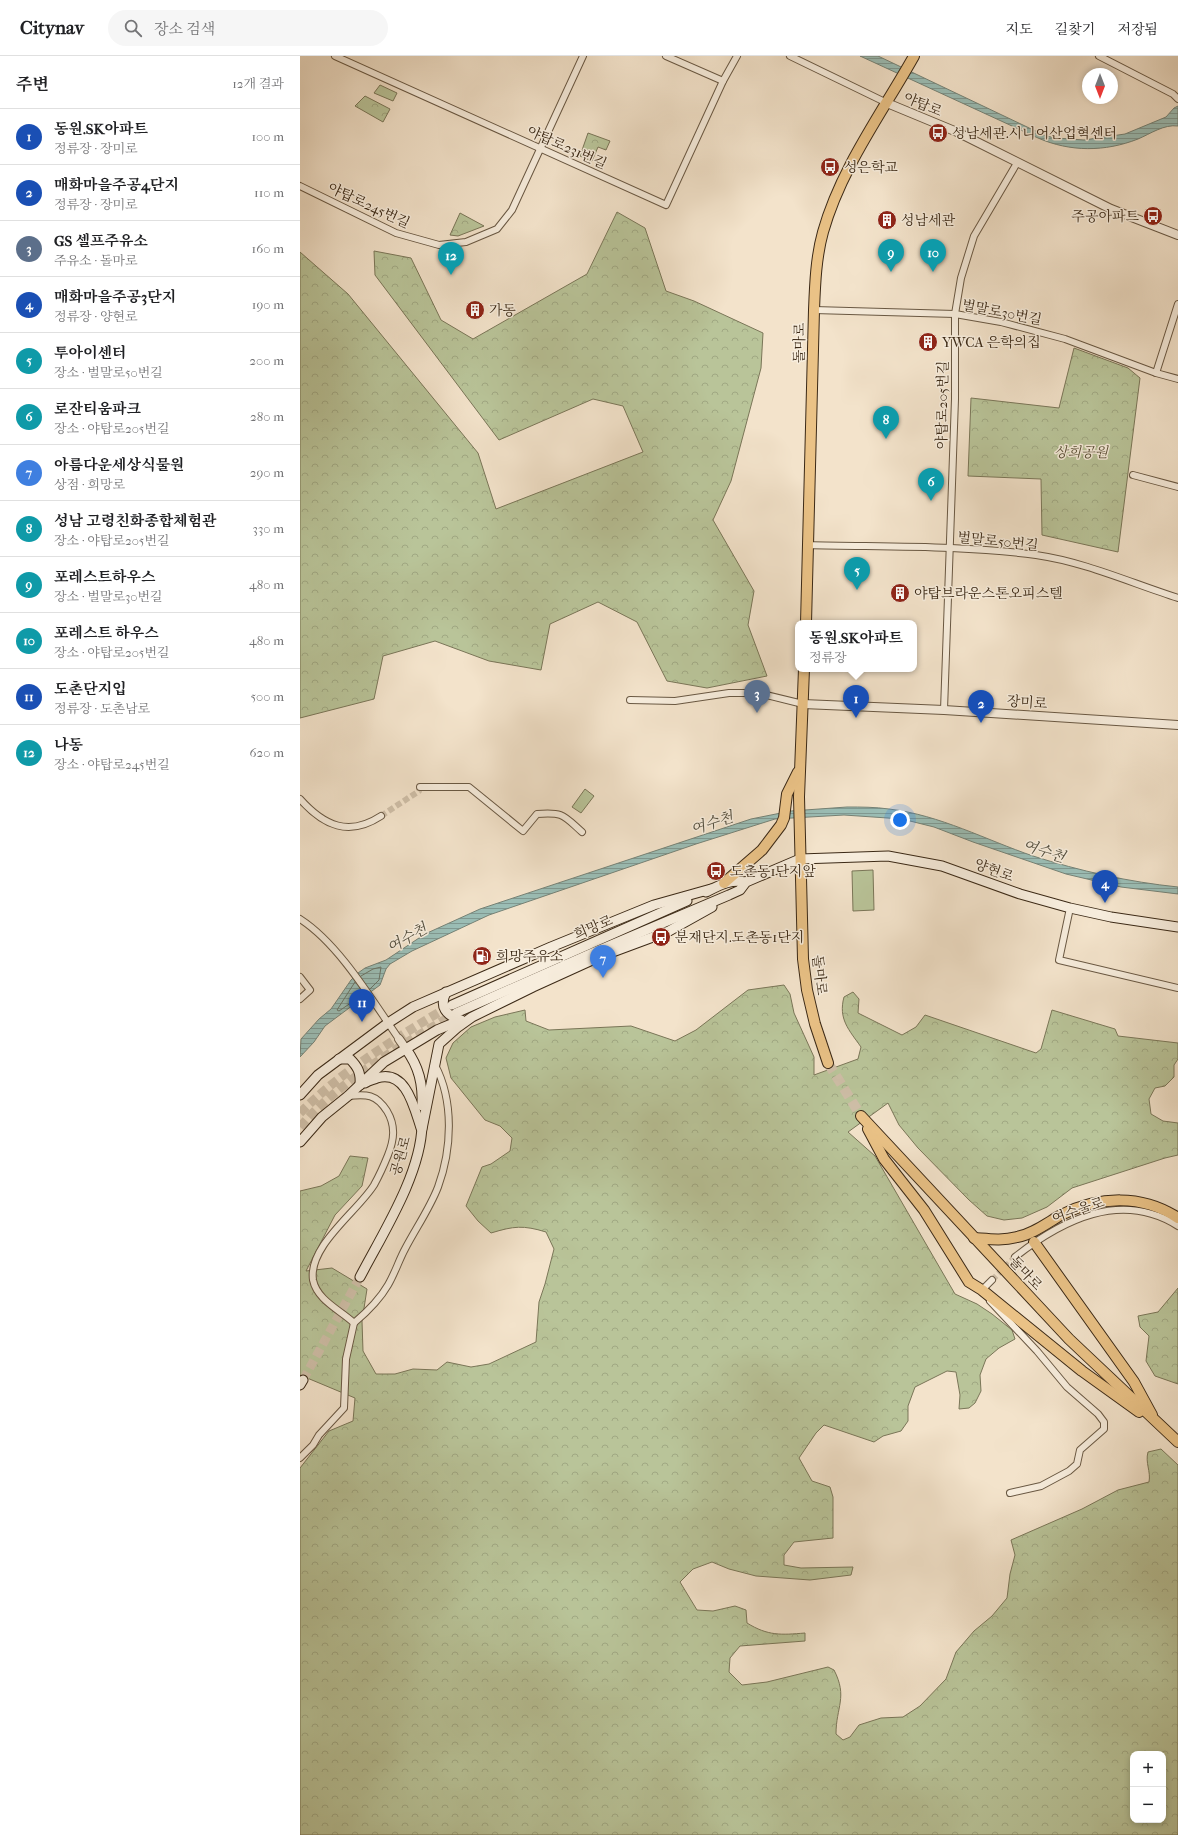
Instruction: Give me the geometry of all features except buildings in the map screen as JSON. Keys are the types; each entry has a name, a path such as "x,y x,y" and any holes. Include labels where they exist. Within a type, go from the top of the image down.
{"main road":[{"name":"돌마로","path":"806,620 816,267 823,233 844,176 913,58"},
{"path":"724,883 762,850 781,825 784,818 787,794 800,768 804,672"},
{"name":"돌마로","path":"800,768 799,840 803,959 807,990 815,1024 828,1063"},
{"name":"양현로","path":"800,859 888,856 942,866 1020,894 1070,908 1111,917 1178,927"},
{"name":"희망로","path":"456,1013 729,895 740,890 746,882 800,859"},
{"name":"희망로","path":"456,1013 710,889 736,880 746,882"},
{"path":"300,1095 318,1075 388,1023 413,1007 551,947 654,905 710,889"},
{"path":"422,1129 439,1044 472,1016 599,957 669,930 704,912 729,895"},
{"path":"446,992 443,999 443,1007 451,1017 456,1013 503,1002"},
{"path":"348,1096 384,1062 437,1030 456,1013"},
{"name":"공원로","path":"360,1277 404,1193 417,1156 422,1129 421,1079 415,1062 406,1049"},
{"path":"339,1059 350,1059 355,1064 360,1071 360,1085"},
{"path":"300,1142 322,1117 348,1096 368,1081 384,1076 393,1077 405,1087 413,1102 422,1129"},
{"name":"돌마로","path":"982,1290 969,1282 924,1210 884,1159 861,1116 1069,1339 1157,1424 1178,1442"},
{"path":"974,1238 999,1240 1018,1237 1035,1231 1062,1215 1095,1202 1123,1200 1150,1205 1178,1218"},
{"path":"1034,1242 1134,1382 1157,1424"},
{"path":"982,1290 1082,1371 1157,1424"}],"street":[{"name":"야탑로231번길","path":"335,56 666,205 722,82 737,56"},
{"name":"야탑로245번길","path":"300,186 396,233 439,245 466,242 497,228 512,210 583,56"},
{"path":"666,56 722,82"},
{"name":"야탑로","path":"790,56 887,103 957,132 1111,209 1178,235"},
{"path":"1099,56 1173,94 1178,99"},
{"name":"야탑로205번길","path":"944,710 955,399 955,314 961,278 974,236 1017,163"},
{"path":"1156,373 1178,304"},
{"name":"벌말로30번길","path":"814,310 955,314 1027,328 1065,338 1156,373 1178,379"},
{"path":"1134,475 1178,487"},
{"name":"벌말로50번길","path":"808,545 950,548 1036,556 1097,570 1178,598"},
{"path":"630,700 675,701 729,693 758,693 803,704"},
{"name":"장미로","path":"803,704 944,710 1178,725"},
{"path":"420,788 469,787 523,831 537,814 550,813 563,814 582,832"},
{"path":"300,799 309,809 340,828 352,828 368,824 381,816"},
{"path":"1070,908 1059,960 1178,988"},
{"path":"300,919 317,930 333,947 399,1039"},
{"path":"300,977 310,990 300,999"},
{"name":"공원로","path":"399,1039 406,1049"},
{"path":"300,1458 313,1446 319,1435 344,1408 346,1359 354,1323 375,1303 388,1286 403,1252 438,1187 444,1164 449,1132 447,1098 440,1074 434,1063"},
{"path":"348,1096 366,1094 374,1097 382,1104 392,1122 393,1136 392,1146 374,1185 324,1245 314,1270 313,1279 317,1290 323,1299 354,1323"},
{"name":"여수울로","path":"1015,1257 1034,1242 1057,1228 1100,1212 1126,1209 1164,1217 1178,1226"},
{"path":"992,1280 982,1290 990,1302 1037,1351 1067,1387 1098,1414 1104,1422 1104,1429 1080,1450 1077,1464 1068,1471 1041,1486 1010,1492"}],"green space":[{"path":"380,85 397,93 393,101 374,93"},
{"path":"365,96 390,109 383,122 355,106"},
{"path":"588,133 610,141 606,150 598,147 592,161 580,156"},
{"path":"617,212 645,228 666,291 694,301 763,333 761,368 731,481 713,520 754,591 748,625 767,676 707,688 667,681 637,622 598,602 550,624 541,670 489,661 435,641 383,656 374,699 300,718 300,252 348,294 478,453 496,509 643,452 623,406 593,399 499,440 375,275 374,251 411,258 441,320 473,339 587,274"},
{"path":"460,213 484,226 458,236 450,235"},
{"name":"상희공원","path":"1074,348 1128,368 1140,378 1118,552 1042,535 1041,479 968,476 971,398 1059,408"},
{"path":"585,789 594,796 581,813 572,807"},
{"path":"873,870 874,910 853,911 852,871"},
{"path":"784,985 790,994 794,1013 814,1057 814,1075 858,1059 861,1047 846,1024 842,1012 844,997 853,992 859,999 858,1013 902,1035 916,1027 925,1015 1036,1053 1041,1049 1052,1010 1115,1029 1118,1036 1178,1043 1178,1059 1174,1065 1174,1077 1165,1086 1155,1088 1149,1099 1151,1114 1163,1121 1178,1123 1178,1155 1072,1188 1047,1207 1022,1218 1004,1220 987,1216 969,1200 918,1148 899,1125 888,1103 848,1132 875,1156 955,1294 977,1304 992,1314 1012,1330 1015,1339 999,1348 986,1359 980,1375 981,1391 975,1403 969,1408 959,1409 960,1395 956,1372 947,1371 915,1387 908,1406 908,1421 901,1431 883,1436 874,1442 824,1425 816,1433 799,1458 812,1481 830,1487 833,1497 833,1538 794,1542 784,1555 784,1565 801,1568 853,1567 851,1575 810,1580 756,1576 729,1569 712,1562 693,1569 680,1582 697,1610 713,1611 735,1606 746,1610 747,1623 762,1630 775,1634 805,1633 805,1641 740,1646 730,1658 729,1672 742,1685 767,1682 828,1667 834,1670 838,1679 841,1695 836,1734 843,1740 850,1737 859,1725 881,1718 903,1717 920,1706 946,1679 956,1652 974,1631 992,1616 1007,1598 1010,1574 1015,1555 1011,1540 1082,1509 1118,1490 1149,1482 1147,1460 1148,1452 1161,1449 1178,1465 1178,1835 300,1835 300,1468 329,1431 353,1421 355,1398 300,1375 300,1191 321,1186 339,1176 350,1156 368,1158 362,1186 335,1215 306,1271 332,1268 367,1289 362,1321 363,1351 376,1374 395,1374 413,1369 437,1370 447,1362 471,1367 489,1364 536,1342 539,1302 554,1249 546,1232 525,1227 518,1227 491,1233 478,1221 466,1206 482,1167 491,1164 510,1151 512,1138 500,1126 485,1120 451,1078 446,1058 453,1043 471,1027 495,1017 525,1010 526,1021 549,1030 631,1026 675,1041 696,1030 748,990"},
{"path":"1178,1288 1178,1384 1155,1376 1146,1361 1149,1336 1140,1327 1138,1316 1158,1312"}],"water":[{"path":"860,56 878,56 1046,136 1084,140 1125,134 1166,117 1174,108 1178,106 1178,126 1168,126 1138,139 1113,146 1088,149 1062,146 1038,138"},
{"path":"847,807 884,808 908,812 945,822 1015,850 1069,866 1123,879 1178,887 1178,894 1121,887 1066,874 934,827 902,819 844,815 775,819 696,844 489,915 412,951 390,964 386,969 380,985 325,1026 314,1042 300,1057 301,1039 319,1019 331,1009 351,980 358,973 365,968 386,960 425,934 480,909 751,819 791,811"}],"tunnel":[{"path":"381,816 419,791 420,787"},
{"path":"300,1113 335,1082 372,1054 451,1005"},
{"path":"300,1127 316,1110 353,1078 394,1050 456,1013"},
{"path":"828,1063 861,1116"},
{"path":"992,1280 1015,1257"},
{"path":"303,1380 360,1277"}],"place":[{"name":"성남세관.시니어산업혁센터","path":"938,133"},
{"name":"성은학교","path":"830,167"},
{"name":"주공아파트","path":"1153,216"},
{"name":"성남세관","path":"887,220"},
{"name":"포레스트하우스","path":"891,272"},
{"name":"포레스트 하우스","path":"933,272"},
{"name":"나동","path":"451,275"},
{"name":"가동","path":"475,310"},
{"name":"YWCA 은학의집","path":"928,342"},
{"name":"성남 고령친화종합체험관","path":"886,439"},
{"name":"로잔티움파크","path":"931,501"},
{"name":"투아이센터","path":"857,590"},
{"name":"야탑브라운스톤오피스텔","path":"900,593"},
{"name":"GS 셀프주유소","path":"757,713"},
{"name":"동원.SK아파트","path":"856,718"},
{"name":"매화마을주공4단지","path":"981,723"},
{"name":"도촌동1단지앞","path":"716,871"},
{"name":"매화마을주공3단지","path":"1105,903"},
{"name":"분재단지.도촌동1단지","path":"661,937"},
{"name":"희망주유소","path":"482,956"},
{"name":"아름다운세상식물원","path":"603,978"},
{"name":"도촌단지입","path":"362,1022"}],"water label":[{"name":"여수천","path":"712,823"},
{"name":"여수천","path":"1044,851"},
{"name":"여수천","path":"407,938"}]}
